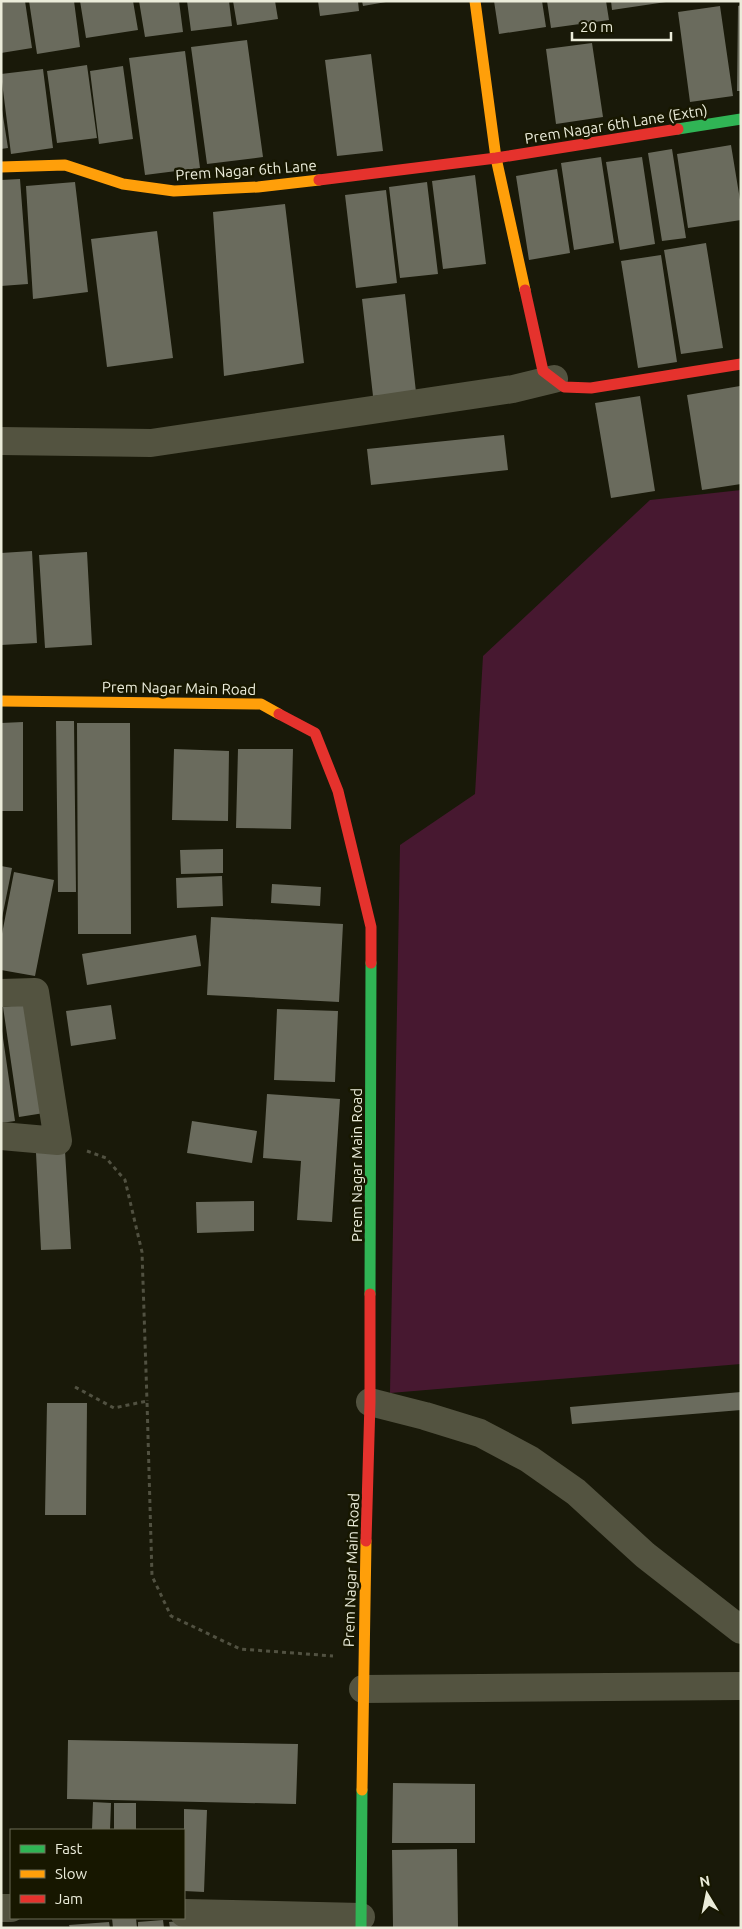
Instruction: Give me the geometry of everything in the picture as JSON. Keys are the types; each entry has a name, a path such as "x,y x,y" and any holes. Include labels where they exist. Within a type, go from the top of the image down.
{"street":[{"path":"475,1 496,158 543,371 564,387 591,388 741,364"},
{"name":"Prem Nagar 6th Lane (Extn)","path":"496,158 741,119"},
{"name":"Prem Nagar 6th Lane","path":"1,167 65,165 123,184 174,191 258,187 496,158"},
{"path":"1,441 151,443 513,389 554,380"},
{"name":"Prem Nagar Main Road","path":"1,701 261,704 315,733 338,790 371,927 370,1402 363,1658 361,1923"},
{"path":"1,993 35,992 58,1140 1,1136"},
{"path":"370,1402 480,1433 529,1459 576,1492 645,1555 741,1630"},
{"path":"363,1689 741,1686"},
{"path":"185,1912 361,1923"}],"path":[{"path":"58,1140 106,1158 125,1180 142,1252 152,1576 171,1616 240,1649 363,1658"},
{"path":"75,1388 114,1408 147,1401"}],"shaded area":[{"path":"741,490 741,1364 390,1393 400,845 475,794 483,656 650,500"}],"building":[{"path":"1,1 25,1 32,48 1,53"},
{"path":"29,1 74,1 80,47 37,54"},
{"path":"80,1 133,1 138,30 86,38"},
{"path":"139,1 179,1 183,32 145,37"},
{"path":"187,1 229,1 232,26 191,31"},
{"path":"233,1 275,1 278,19 237,25"},
{"path":"318,1 358,1 359,11 320,16"},
{"path":"362,1 386,1 386,2 363,6"},
{"path":"494,1 542,1 546,27 499,34"},
{"path":"547,1 606,1 609,20 551,28"},
{"path":"611,1 666,1 666,2 612,10"},
{"path":"741,5 741,91 737,91 738,6"},
{"path":"720,6 733,96 690,102 678,12"},
{"path":"247,40 263,157 207,164 191,47"},
{"path":"592,43 603,117 556,124 546,49"},
{"path":"185,51 200,168 145,175 129,58"},
{"path":"371,54 383,151 337,156 325,60"},
{"path":"87,65 97,138 57,143 47,71"},
{"path":"123,66 133,139 99,144 90,71"},
{"path":"43,69 53,148 11,154 1,74"},
{"path":"1,103 8,148 1,149"},
{"path":"731,145 741,206 741,220 688,228 677,154"},
{"path":"672,149 686,238 662,241 648,153"},
{"path":"601,157 614,243 574,250 561,163"},
{"path":"642,157 655,244 620,250 606,162"},
{"path":"557,169 570,253 529,260 516,176"},
{"path":"475,175 486,264 443,269 432,181"},
{"path":"20,179 28,284 1,286 1,180"},
{"path":"75,182 88,292 33,299 26,186"},
{"path":"427,182 438,274 400,278 389,187"},
{"path":"386,190 397,283 356,288 345,195"},
{"path":"285,204 304,363 224,376 213,212"},
{"path":"157,231 173,358 107,367 91,239"},
{"path":"706,243 723,348 681,354 664,250"},
{"path":"661,255 677,362 638,368 621,261"},
{"path":"405,294 416,392 373,396 362,299"},
{"path":"740,386 741,484 702,490 687,395"},
{"path":"640,396 655,491 611,498 595,403"},
{"path":"504,435 508,470 371,485 367,449"},
{"path":"32,551 37,643 1,645 1,553"},
{"path":"87,552 92,645 45,648 39,555"},
{"path":"56,721 74,721 76,892 58,892"},
{"path":"23,722 23,811 1,811 1,723"},
{"path":"77,723 130,723 131,934 78,934"},
{"path":"174,749 229,751 228,821 172,820"},
{"path":"238,749 293,749 291,829 236,828"},
{"path":"223,849 223,873 181,874 180,850"},
{"path":"1,866 12,868 2,918 1,918"},
{"path":"14,872 54,880 35,976 1,970 1,939"},
{"path":"222,876 223,906 177,908 176,878"},
{"path":"272,884 321,887 320,906 271,903"},
{"path":"211,917 343,924 339,1002 207,995"},
{"path":"196,935 201,966 87,985 82,954"},
{"path":"28,1004 44,1113 19,1117 3,1007"},
{"path":"111,1005 116,1039 71,1046 66,1011"},
{"path":"277,1009 338,1011 335,1082 274,1080"},
{"path":"1,1032 15,1121 1,1123"},
{"path":"267,1094 340,1099 332,1222 297,1220 301,1161 263,1158"},
{"path":"192,1121 257,1131 252,1163 187,1153"},
{"path":"65,1151 71,1249 41,1250 36,1153"},
{"path":"254,1201 254,1231 197,1233 196,1202"},
{"path":"741,1392 741,1410 572,1424 570,1407"},
{"path":"47,1403 87,1403 86,1515 45,1515"},
{"path":"68,1740 298,1744 296,1804 67,1799"},
{"path":"393,1783 475,1784 475,1843 392,1843"},
{"path":"93,1802 111,1803 110,1829 92,1829"},
{"path":"114,1803 136,1803 136,1829 114,1829"},
{"path":"184,1809 207,1810 204,1892 185,1891"},
{"path":"457,1849 458,1928 393,1928 392,1850"},
{"path":"112,1919 136,1919 137,1928 113,1928"},
{"path":"201,1919 202,1928 170,1928 169,1922"},
{"path":"163,1920 164,1928 138,1928 138,1922"},
{"path":"109,1922 110,1928 70,1928 69,1925"}],"traffic: fast":[{"path":"678,129 741,119"},
{"path":"370,1294 371,963"},
{"path":"361,1928 362,1790"}],"traffic: slow":[{"path":"475,1 496,158 525,290"},
{"path":"1,167 65,165 123,184 174,191 258,187 319,180"},
{"path":"1,701 261,704 279,714"},
{"path":"362,1790 366,1541"}],"traffic: jam":[{"path":"319,180 496,158 678,129"},
{"path":"525,290 543,371 564,387 591,388 741,364"},
{"path":"279,714 315,733 338,791 371,927 371,963"},
{"path":"366,1541 370,1402 370,1294"}]}
